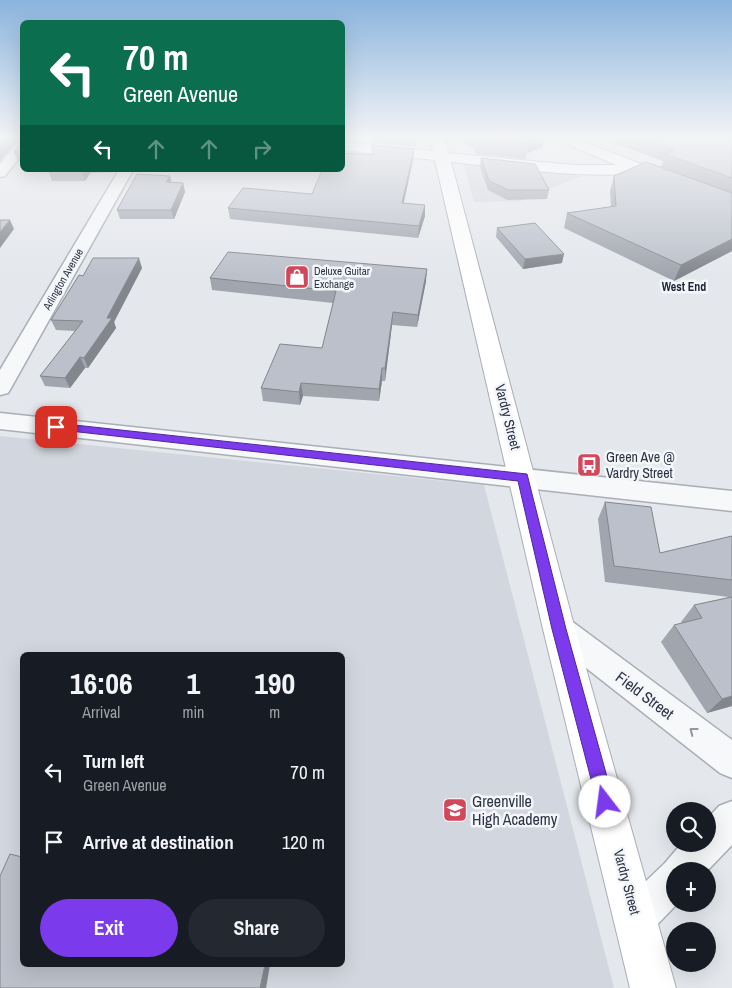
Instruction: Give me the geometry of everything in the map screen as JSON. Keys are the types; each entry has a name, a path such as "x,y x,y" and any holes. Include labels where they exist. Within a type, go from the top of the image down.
{"street":[{"name":"Arlington Avenue","path":"0,388 118,183"},
{"name":"Vardry Street","path":"448,183 523,477 559,629 653,988"},
{"path":"0,421 732,501"},
{"name":"Field Street","path":"559,629 732,761"},
{"path":"690,862 732,819"},
{"path":"636,918 666,887"}],"shaded area":[{"path":"469,183 564,183 520,201 474,202"},
{"name":"Greenville High Academy","path":"0,436 484,485 614,988 0,988"}],"building":[{"path":"132,183 183,183 171,210 117,210"},
{"path":"317,183 406,183 402,203 425,205 419,226 228,208 243,188 312,194"},
{"path":"494,183 545,183 549,190 509,190"},
{"path":"614,183 705,183 732,193 732,239 681,265 567,213 616,206"},
{"path":"0,220 10,220 0,232"},
{"path":"535,223 564,254 525,259 497,228"},
{"path":"228,252 427,269 418,315 393,312 385,368 382,368 379,389 301,383 299,392 261,388 280,344 322,348 336,291 210,278"},
{"path":"93,258 139,258 107,318 112,318 84,358 80,357 65,378 40,376 83,321 51,320 79,275 83,276"},
{"path":"605,502 651,507 660,553 732,536 732,580 614,566"},
{"path":"732,597 732,696 722,699 674,625 702,618 694,605"},
{"path":"10,854 20,856 20,967 265,967 260,988 0,988 0,876"}],"place":[{"name":"Deluxe Guitar Exchange","path":"297,277"},
{"name":"Green Ave @ Vardry Street","path":"589,465"},
{"name":"Greenville High Academy","path":"455,810"}],"district":[{"name":"West End","path":"684,287"}],"route":[{"path":"56,427 523,477 559,629 605,802"}]}
